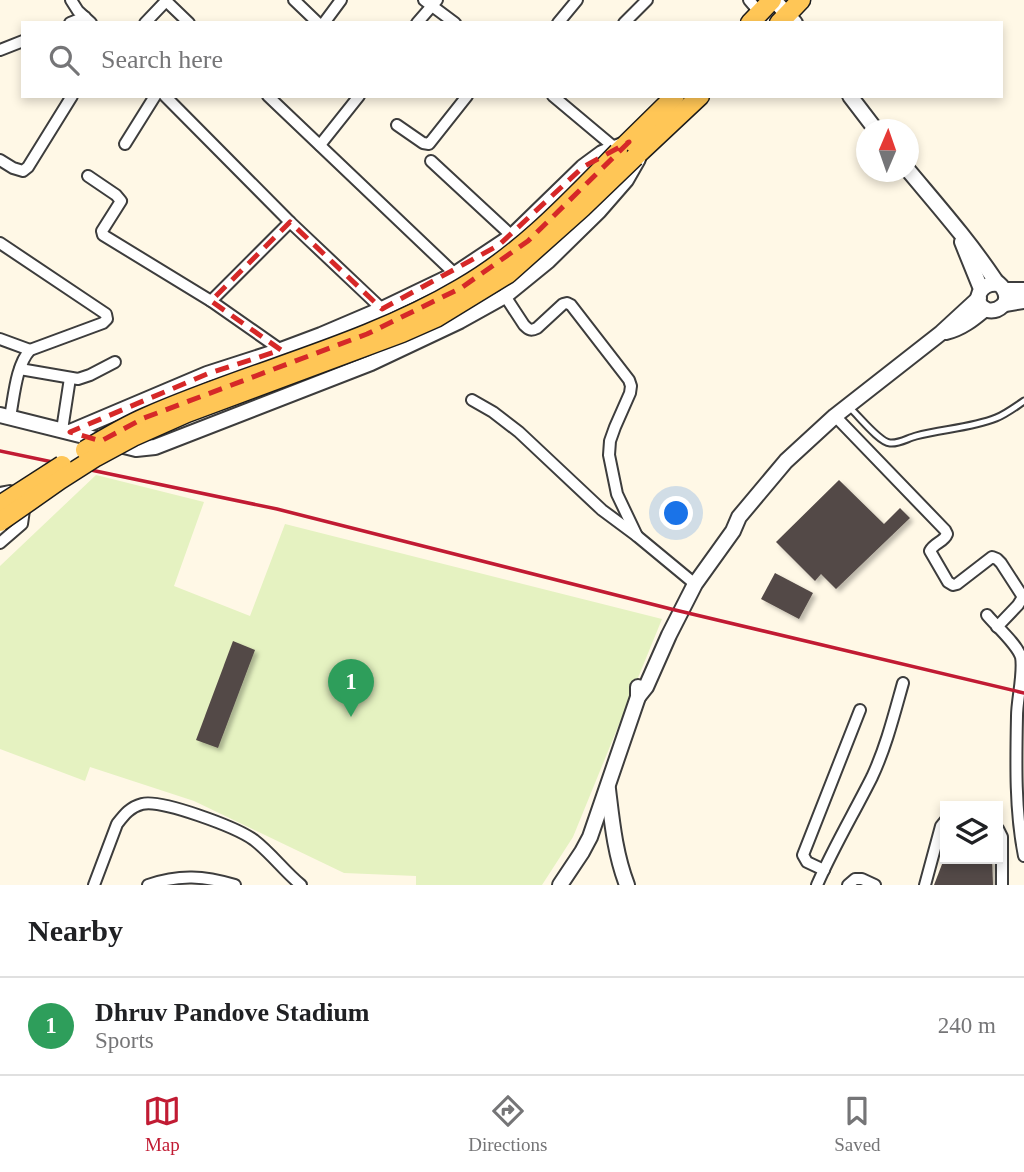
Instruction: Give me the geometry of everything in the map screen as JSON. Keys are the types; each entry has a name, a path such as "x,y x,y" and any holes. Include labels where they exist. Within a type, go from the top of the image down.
{"main road":[{"path":"771,13 801,0"},
{"path":"0,522 69,475 133,437 187,413 436,318 508,274 582,208 628,149 673,98"},
{"path":"0,505 80,453 144,418 367,334 461,288 528,241 628,149 697,98"}],"street":[{"path":"71,0 88,20"},
{"path":"147,21 165,0 187,21"},
{"path":"176,10 184,0"},
{"path":"294,0 316,21"},
{"path":"325,21 341,0"},
{"path":"560,21 578,0"},
{"path":"626,21 647,0"},
{"path":"418,21 430,2 454,21"},
{"path":"0,50 21,42"},
{"path":"0,160 18,170 23,171 28,167 71,98"},
{"path":"125,144 154,98"},
{"path":"167,98 290,222 382,309"},
{"path":"270,98 455,274"},
{"path":"320,145 357,98"},
{"path":"397,125 429,144 465,98"},
{"path":"556,98 628,149"},
{"path":"852,98 868,119"},
{"path":"66,431 207,374 356,325 382,309 455,274 512,236 583,167 602,153 628,149"},
{"path":"0,243 106,314 107,319 103,323 30,350 25,355 5,416 136,449 155,447 460,321 505,296 548,261 612,198 626,180 628,149"},
{"path":"431,160 512,236"},
{"path":"88,176 121,201 102,231 103,235 211,301 281,350"},
{"path":"918,182 978,254 1002,293 1002,307 994,311 982,298 957,230"},
{"path":"211,301 290,222"},
{"path":"560,885 590,837 638,697 638,683 691,582 725,527 738,517 786,461 835,416 942,333 962,327 982,298 988,284 1002,293 1024,301"},
{"path":"1002,293 1024,290"},
{"path":"505,296 524,325 533,330 563,304 571,305 629,380 630,393 610,441 608,455 617,494 637,536"},
{"path":"0,339 30,350"},
{"path":"20,369 78,379 115,362"},
{"path":"66,431 70,378"},
{"path":"472,400 519,432 602,510 691,582"},
{"path":"835,416 945,530 946,537 930,551 948,582 957,584 992,557 998,559 1023,597 997,627"},
{"path":"0,493 10,491 24,510 22,524 0,543"},
{"path":"987,615 1017,649 1021,660 1017,713 1020,755 1018,819 1024,856"},
{"path":"817,885 880,757 903,683"},
{"path":"824,870 807,862 803,855 860,710"},
{"path":"607,785 614,841 627,885"},
{"path":"94,885 117,824 123,815 143,803 154,803 206,818 240,832 254,841 300,885"},
{"path":"925,885 940,830"},
{"path":"1002,864 1002,885"},
{"path":"148,885 187,876 235,885"},
{"path":"848,885 855,879 862,879 875,885"}],"lane":[{"path":"848,406 884,441 897,443 917,435 995,419 1024,401"}],"highlighted area":[{"path":"629,142 528,241 461,288 367,334 144,418 101,441 70,432 207,374 281,350 211,301 290,222 382,309 499,245 583,167"}],"green space":[{"path":"96,475 204,502 174,586 250,616 285,524 662,619 573,837 542,885 416,885 416,876 344,873 194,801 90,767 85,781 0,749 0,566"}],"building":[{"path":"839,480 884,524 900,508 910,518 836,589 821,574 815,581 776,542"},
{"path":"775,573 813,593 799,619 761,599"},
{"path":"233,641 255,650 218,748 196,740"},
{"path":"942,864 992,864 993,885 934,885"}],"railway":[{"path":"0,451 277,509 671,609 1024,693"}],"place":[{"name":"Dhruv Pandove Stadium","path":"351,717"}]}
